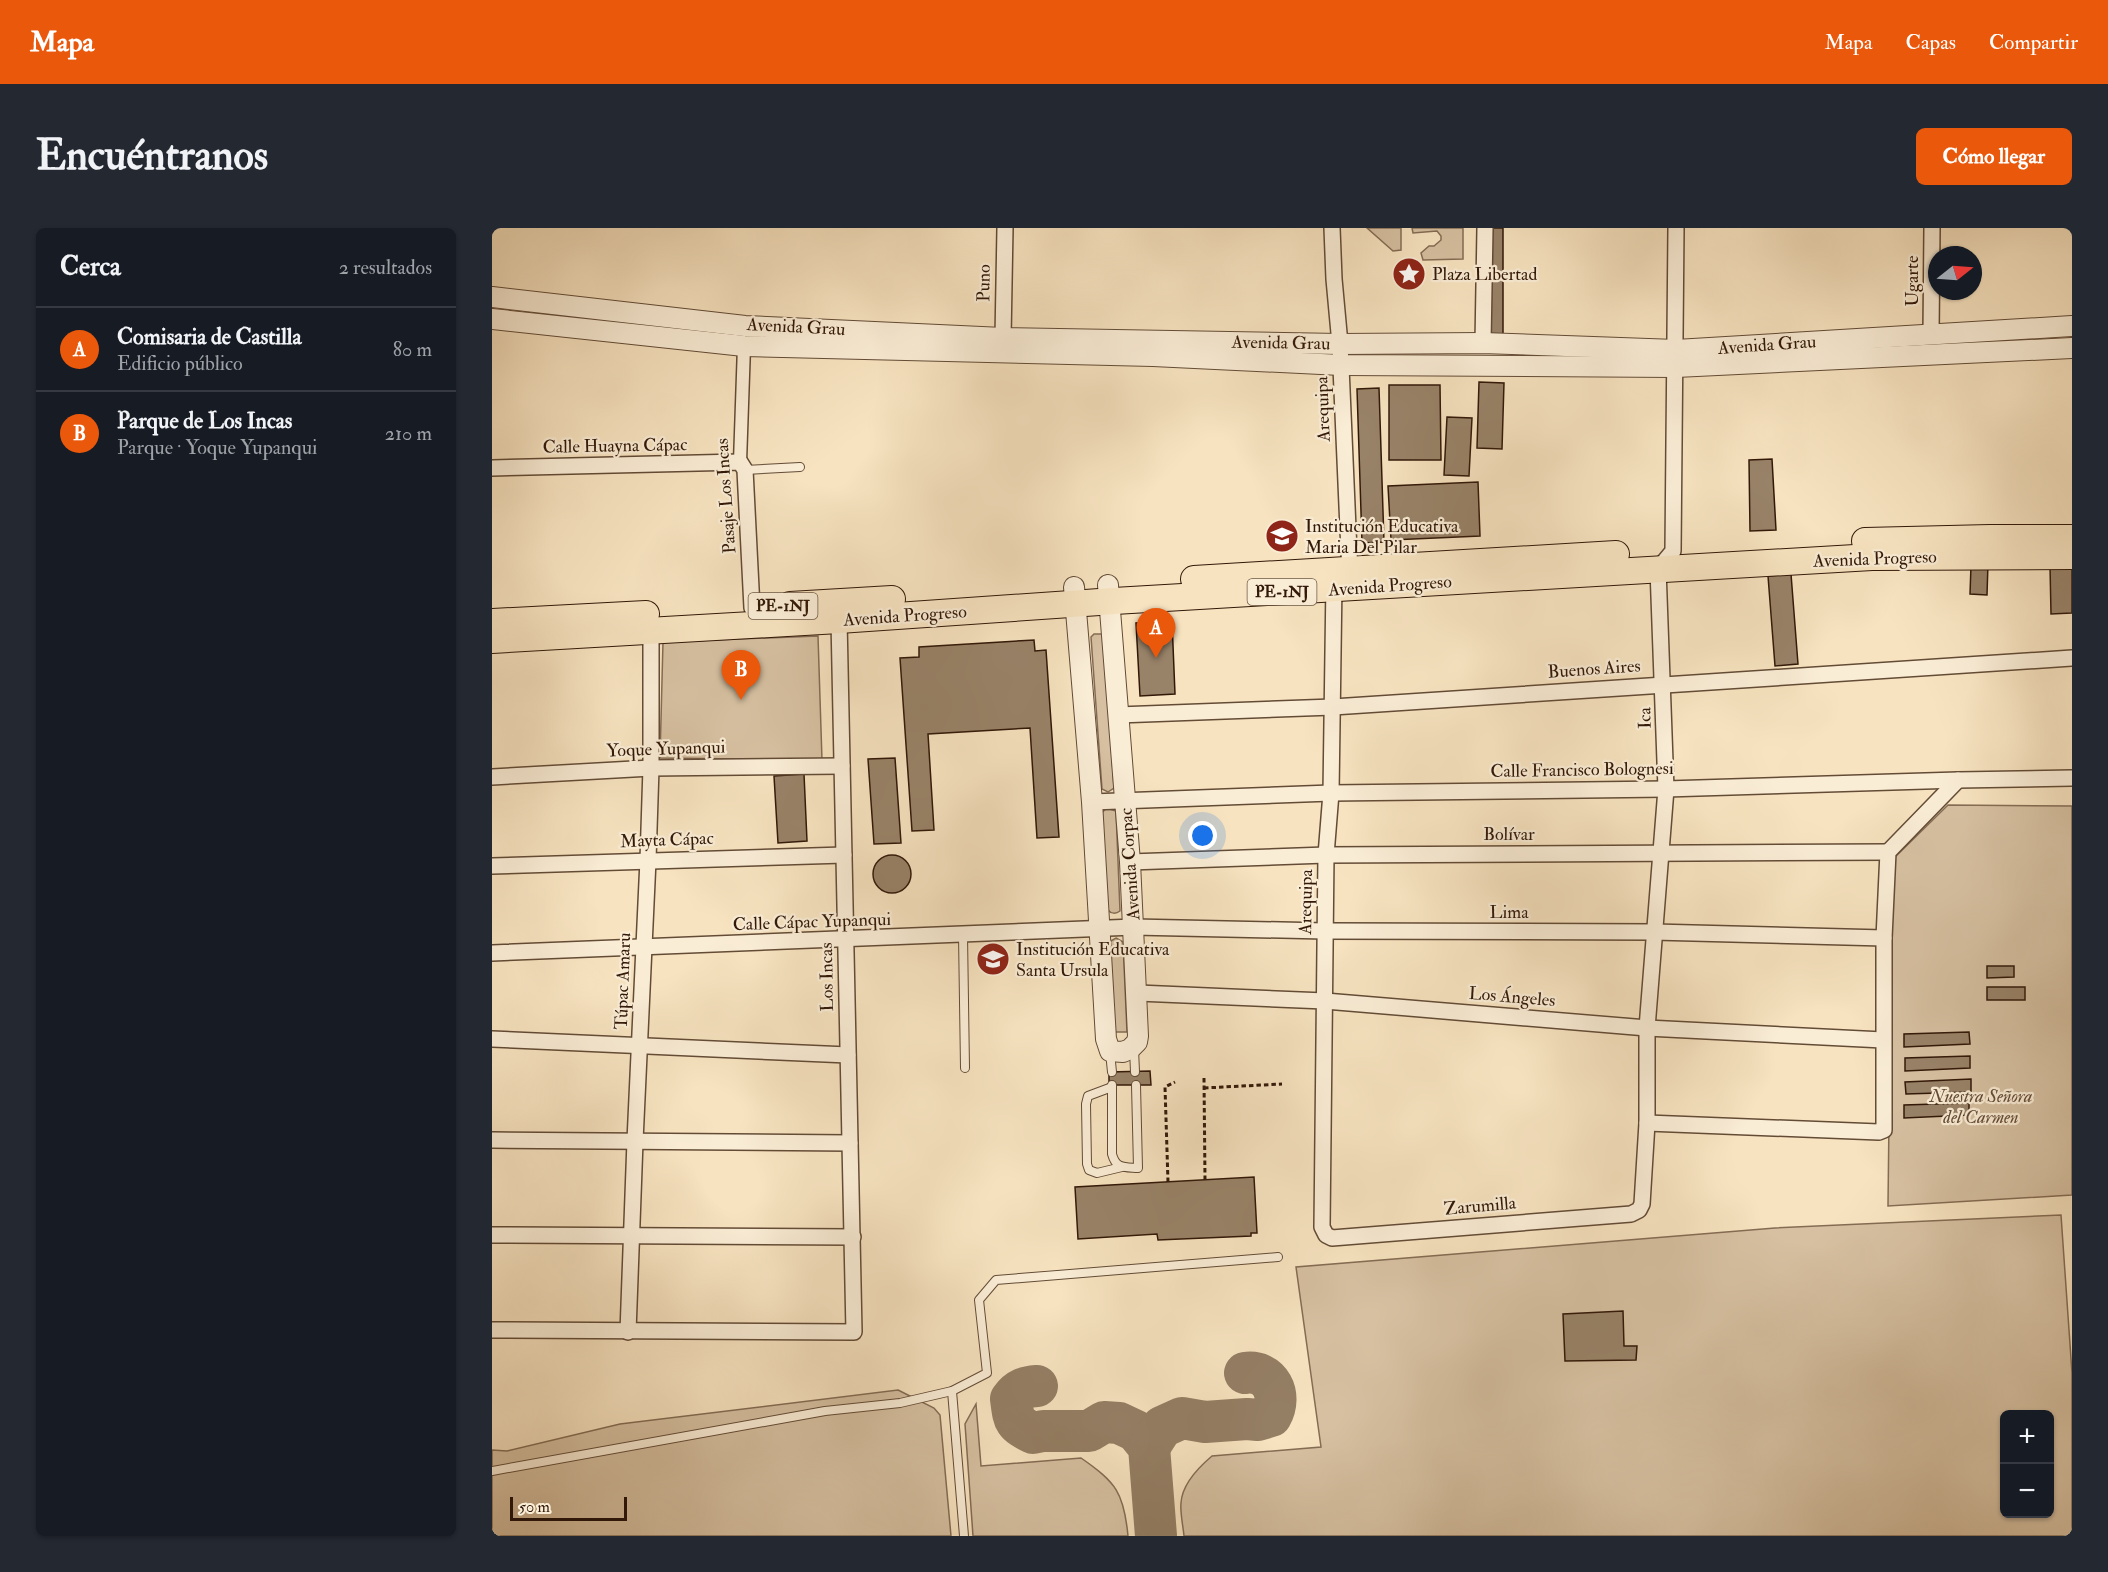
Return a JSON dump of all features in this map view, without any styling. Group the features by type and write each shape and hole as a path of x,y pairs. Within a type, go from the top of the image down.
{"main road":[{"name":"Avenida Progreso","path":"492,622 753,608 1074,595 1666,560 1884,539 2072,538"},
{"name":"Avenida Progreso","path":"1666,560 2072,556"},
{"name":"Avenida Progreso","path":"492,640 839,620 1074,595"}],"street":[{"name":"Puno","path":"1003,338 1005,228"},
{"name":"Arequipa","path":"1326,1234 1322,1227 1326,855 1342,579 1341,365 1332,228"},
{"path":"1483,343 1485,228"},
{"name":"Ica","path":"1639,1210 1642,1204 1647,1123 1647,1028 1666,789 1663,684 1666,560 1676,359 1676,228"},
{"name":"Ugarte","path":"1931,335 1932,228"},
{"name":"Avenida Grau","path":"492,297 745,326 1003,338 1340,344 1483,343 1676,359 1931,335 2072,326"},
{"name":"Avenida Grau","path":"492,319 744,346 1153,356 1341,365 2072,348"},
{"name":"Pasaje Los Incas","path":"744,346 742,466 753,608"},
{"name":"Calle Huayna Cápac","path":"492,468 742,466"},
{"name":"Avenida Corpac","path":"1109,593 1138,993 1138,1036 1134,1046"},
{"name":"Avenida Corpac","path":"1074,595 1092,802 1106,1039 1110,1051"},
{"name":"Los Incas","path":"628,1332 855,1332 839,620"},
{"name":"Túpac Amaru","path":"628,1332 634,1141 648,860 651,631"},
{"name":"Buenos Aires","path":"1119,715 1333,707 2072,658"},
{"name":"Yoque Yupanqui","path":"492,777 651,768 842,766"},
{"name":"Calle Francisco Bolognesi","path":"1092,802 1331,793 1666,789 2072,778"},
{"path":"1647,1123 1882,1132 1884,1130 1884,938 1888,852 1958,780"},
{"name":"Bolívar","path":"1130,862 1326,855 1888,852"},
{"name":"Mayta Cápac","path":"492,866 844,855"},
{"name":"Calle Cápac Yupanqui","path":"492,953 1134,927"},
{"name":"Lima","path":"1134,927 1325,931 1654,932 1884,938"},
{"name":"Los Ángeles","path":"1138,993 1325,1001 1647,1028 1883,1040"},
{"path":"492,1039 848,1055"},
{"path":"1110,1051 1123,1052 1134,1046"},
{"path":"492,1140 850,1143"},
{"name":"Zarumilla","path":"1326,1234 1332,1238 1631,1214 1639,1210"},
{"path":"492,1235 853,1237"},
{"path":"492,1330 628,1332"}],"lane":[{"path":"742,466 800,467"},
{"path":"963,935 965,1068"},
{"path":"1134,1046 1135,1072"},
{"path":"1110,1051 1112,1072"},
{"path":"1122,1167 1114,1162 1112,1154 1112,1086 1088,1096 1086,1104 1089,1170 1097,1173 1122,1167 1138,1168 1136,1085"},
{"path":"492,1471 825,1411 900,1403 952,1391 987,1373 979,1300 996,1280 1278,1257"},
{"path":"952,1391 964,1536"}],"path":[{"path":"1204,1078 1205,1179"},
{"path":"1168,1182 1165,1088 1175,1082"},
{"path":"1204,1088 1282,1083"}],"green space":[{"path":"1367,228 1401,228 1401,250 1393,251"},
{"path":"1412,228 1463,228 1463,259 1423,260 1421,253 1429,246 1434,246 1441,240 1441,236 1437,231 1413,233"},
{"path":"1094,634 1102,634 1104,637 1114,788 1108,792 1102,789 1091,637"},
{"path":"818,636 822,760 660,758 663,642"},
{"name":"Nuestra Señora del Carmen","path":"1948,805 2072,806 2072,1195 1888,1206 1892,860"},
{"path":"1106,808 1116,811 1120,911 1115,913 1108,910 1102,813"},
{"path":"1116,938 1123,942 1127,1032 1113,1032 1109,942"},
{"path":"2061,1215 2072,1373 2072,1536 1184,1536 1181,1507 1184,1489 1212,1456 1321,1447 1296,1267 1775,1228"},
{"path":"898,1390 934,1408 940,1415 951,1536 492,1536 492,1450 507,1451 620,1424"},
{"path":"976,1404 981,1466 1081,1458 1103,1474 1116,1490 1124,1509 1128,1536 973,1536 965,1424"}],"building":[{"path":"1489,228 1503,228 1503,339 1494,339 1488,330"},
{"path":"1479,382 1504,383 1502,449 1477,448"},
{"path":"1389,385 1440,385 1441,460 1389,460"},
{"path":"1379,388 1384,542 1362,543 1357,389"},
{"path":"1447,417 1472,418 1469,476 1444,475"},
{"path":"1772,459 1776,530 1750,531 1749,460"},
{"path":"1478,482 1480,536 1391,540 1388,486"},
{"path":"1988,563 1987,595 1970,594 1971,566"},
{"path":"2072,565 2072,613 2051,614 2050,566"},
{"path":"1791,574 1798,664 1775,666 1768,576"},
{"path":"1172,621 1175,694 1140,696 1136,623"},
{"path":"1034,640 1035,651 1046,650 1059,837 1037,838 1030,728 928,734 934,830 912,831 900,658 919,657 919,647"},
{"path":"895,758 901,843 874,844 868,759"},
{"path":"804,774 807,841 778,843 774,776"},
{"path":"892,855 906,860 911,874 906,888 892,893 878,888 873,874 878,860"},
{"path":"1987,966 2014,966 2014,977 1987,978"},
{"path":"1987,987 2025,987 2025,1000 1987,1000"},
{"path":"1969,1032 1970,1044 1904,1047 1904,1034"},
{"path":"1970,1056 1970,1068 1905,1071 1905,1058"},
{"path":"1150,1071 1151,1085 1109,1085 1109,1072"},
{"path":"1971,1079 1971,1092 1906,1094 1905,1082"},
{"path":"1969,1103 1969,1115 1904,1118 1904,1105"},
{"path":"1254,1177 1257,1233 1251,1233 1251,1236 1158,1240 1157,1234 1078,1239 1075,1187"},
{"path":"1623,1311 1624,1346 1637,1346 1636,1360 1565,1361 1563,1314"}],"taxiway":[{"path":"1149,1447 1162,1427 1182,1418 1205,1422 1258,1420 1271,1416 1276,1400 1272,1385 1261,1375 1245,1373"},
{"path":"1037,1386 1022,1389 1011,1399 1016,1420 1026,1430 1033,1433 1089,1431 1104,1422 1119,1423 1136,1431 1149,1447 1156,1536"}],"place":[{"name":"Plaza Libertad","path":"1409,274"},
{"name":"Institución Educativa Maria Del Pilar","path":"1282,536"},
{"name":"Comisaria de Castilla","path":"1156,658"},
{"name":"Parque de Los Incas","path":"741,700"},
{"name":"Institución Educativa Santa Ursula","path":"993,959"}]}
